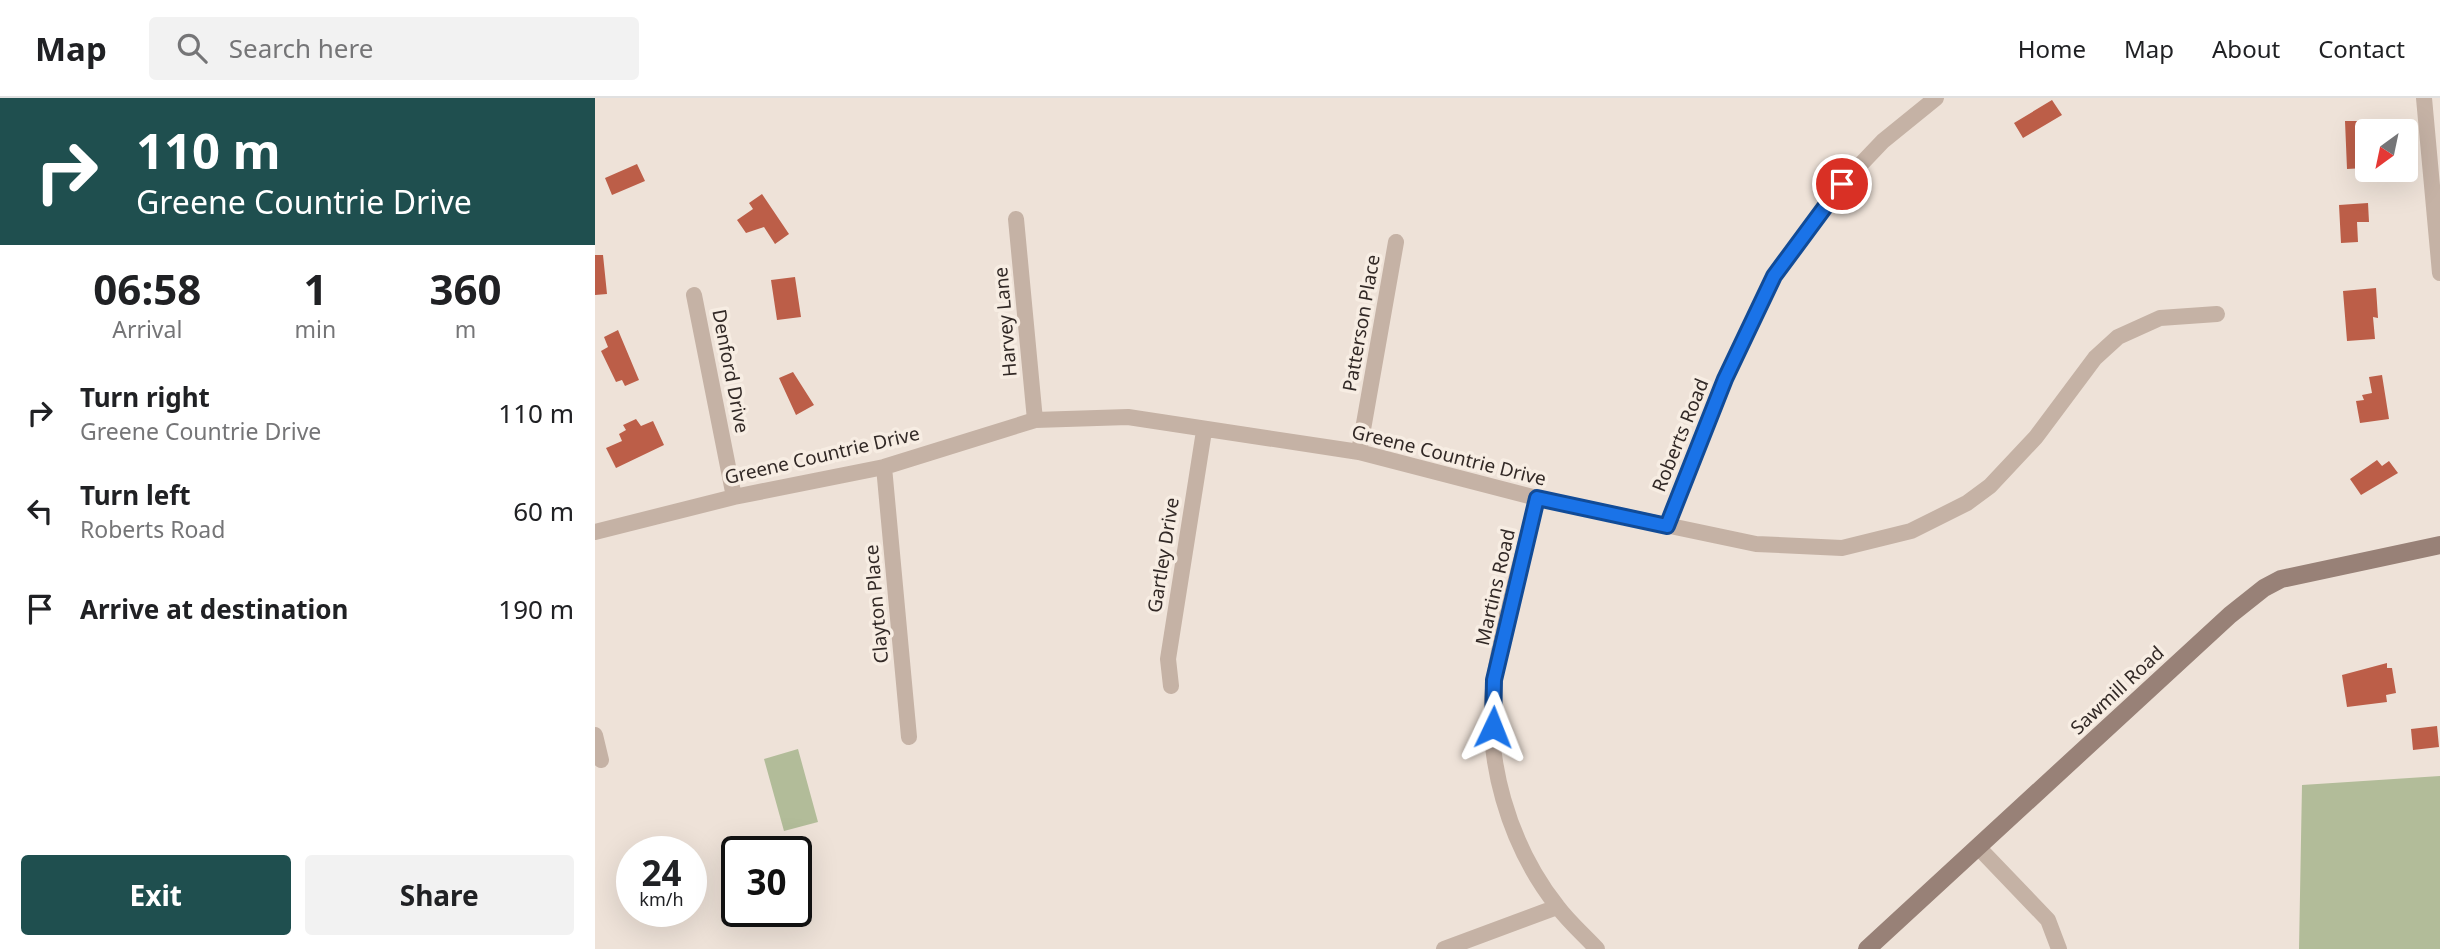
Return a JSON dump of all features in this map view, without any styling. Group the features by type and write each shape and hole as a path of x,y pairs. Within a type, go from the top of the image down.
{"street":[{"name":"Roberts Road","path":"1667,526 1725,379 1774,276 1842,184 1883,141 1935,98"},
{"path":"2424,98 2435,182 2440,273"},
{"name":"Harvey Lane","path":"1016,219 1035,421"},
{"name":"Patterson Place","path":"1359,452 1397,242"},
{"name":"Denford Drive","path":"694,295 734,497"},
{"name":"Greene Countrie Drive","path":"595,532 734,497 884,467 1035,421 1128,417 1204,431 1359,452 1537,498 1756,544 1815,548 1871,543 1911,531 1968,503 1990,486 2036,437 2095,358 2118,337 2160,318 2217,314"},
{"name":"Gartley Drive","path":"1171,686 1168,659 1204,431"},
{"name":"Clayton Place","path":"884,467 909,737"},
{"name":"Martins Road","path":"1537,498 1494,680 1493,741 1511,820 1523,851 1557,907 1597,949"},
{"name":"Sawmill Road","path":"1867,949 2230,615 2264,588 2298,575 2440,545"},
{"path":"595,735 601,760"},
{"path":"1978,847 2048,920 2059,949"},
{"path":"1444,949 1557,907"}],"green space":[{"path":"798,749 818,822 784,831 764,759"},
{"path":"2440,776 2440,949 2299,949 2302,785"}],"building":[{"path":"2052,100 2062,115 2023,138 2014,123"},
{"path":"2345,121 2355,121 2355,169 2347,169"},
{"path":"637,164 645,181 612,195 605,178"},
{"path":"762,194 789,234 775,244 764,227 746,233 737,220 753,209 749,203"},
{"path":"2368,203 2369,222 2357,222 2358,242 2341,243 2339,205"},
{"path":"595,255 603,255 607,294 595,295"},
{"path":"795,277 801,317 777,320 771,280"},
{"path":"2376,288 2378,318 2373,317 2375,339 2347,341 2343,291"},
{"path":"618,330 639,380 625,386 622,380 616,382 601,351 608,347 604,337"},
{"path":"793,372 814,405 796,415 779,378"},
{"path":"2382,375 2389,419 2360,423 2356,401 2364,400 2362,395 2372,393 2369,377"},
{"path":"636,419 641,426 653,421 664,445 616,468 606,448 622,441 619,434 626,430 623,425"},
{"path":"2377,460 2382,466 2389,461 2398,473 2361,495 2350,479"},
{"path":"2387,663 2387,668 2392,668 2396,693 2386,695 2387,702 2347,707 2342,675"},
{"path":"2437,726 2439,747 2413,750 2411,729"}],"route":[{"path":"1493,727 1494,680 1537,498 1667,526 1725,379 1774,276 1842,184"}]}
